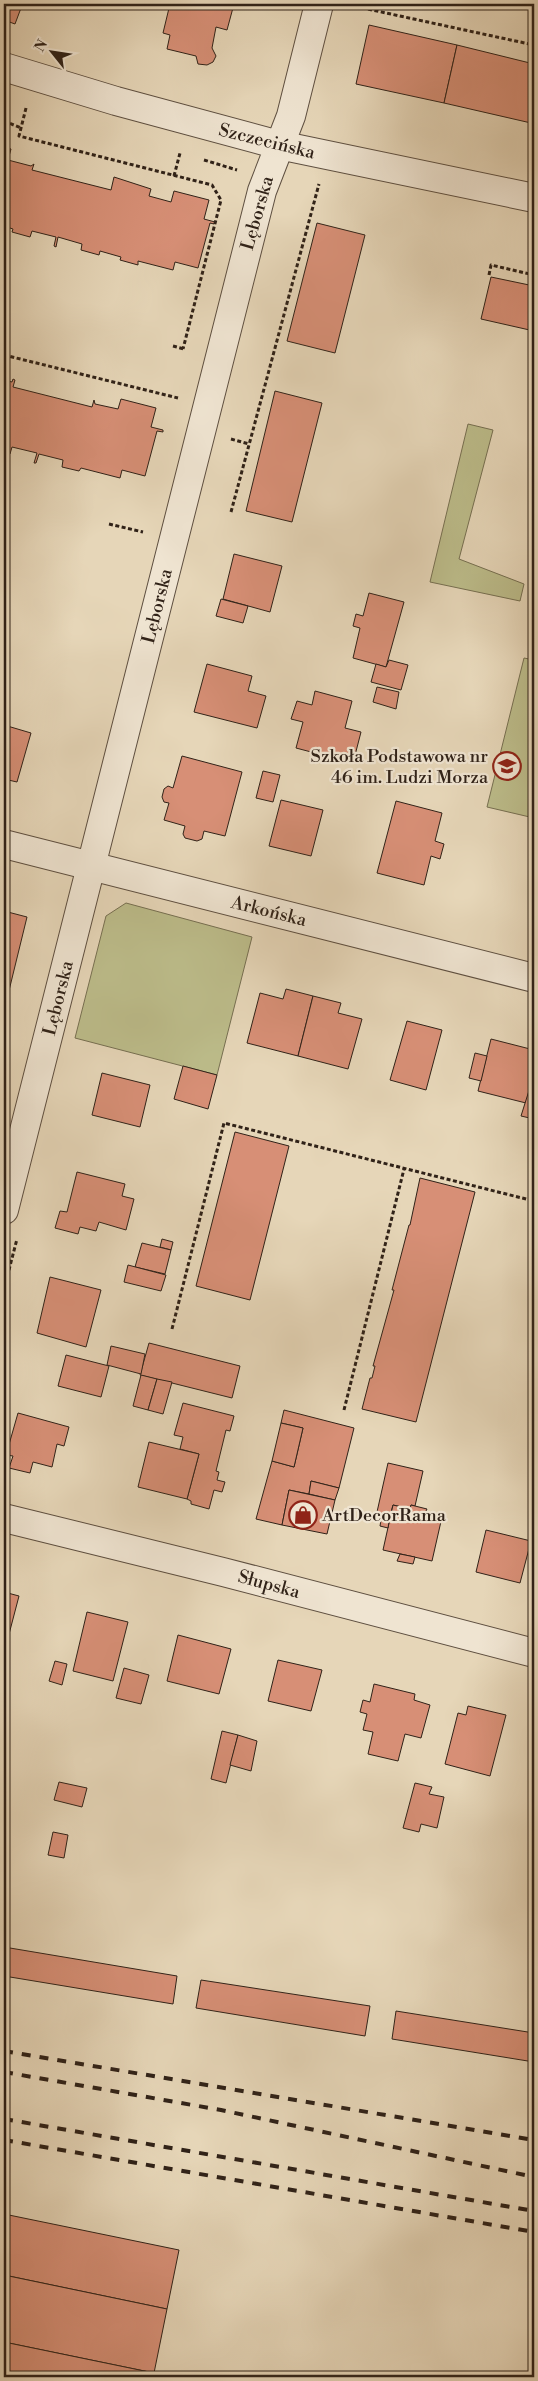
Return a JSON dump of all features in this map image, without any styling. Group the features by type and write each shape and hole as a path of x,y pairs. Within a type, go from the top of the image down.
{"street":[{"name":"Lęborska","path":"4,1210 262,191 291,116 320,4"},
{"name":"Szczecińska","path":"4,67 116,101 279,145 534,198"},
{"name":"Arkońska","path":"4,844 534,978"},
{"name":"Słupska","path":"4,1518 223,1572 534,1654"}],"path":[{"path":"346,4 534,45"},
{"path":"26,107 19,136 212,185 222,200 184,349"},
{"path":"4,121 21,128"},
{"path":"174,176 180,153"},
{"path":"231,512 319,184 312,182"},
{"path":"489,275 491,265 534,275"},
{"path":"4,321 7,322 4,333"},
{"path":"4,355 159,393"},
{"path":"109,524 149,534"},
{"path":"172,1329 224,1123 534,1201"},
{"path":"344,1410 404,1168"}],"green space":[{"path":"468,424 493,430 459,559 524,584 520,601 430,582"},
{"path":"524,658 534,660 534,818 487,807"},
{"path":"126,903 252,937 217,1075 75,1038 106,916"}],"building":[{"path":"4,4 21,8 15,24 4,20"},
{"path":"170,4 234,4 227,30 216,27 212,48 216,56 213,62 207,65 198,64 196,56 167,49 170,35 163,33"},
{"path":"369,25 457,45 444,103 356,84"},
{"path":"457,45 534,64 534,106 531,123 444,103"},
{"path":"4,147 11,149 8,160 31,166 34,164 32,170 111,190 114,177 151,189 149,196 171,202 174,191 209,200 204,219 215,222 214,224 210,223 198,268 175,262 173,270 138,261 138,265 120,260 121,257 100,251 99,255 81,250 82,244 58,237 56,247 54,246 56,237 32,231 30,237 12,232 13,229 4,226"},
{"path":"317,223 365,235 335,353 287,341"},
{"path":"491,277 534,286 534,331 481,319"},
{"path":"13,379 15,380 13,387 92,407 94,400 95,404 118,409 121,399 156,408 151,427 163,430 163,432 157,431 145,476 122,470 120,478 81,468 79,471 62,467 63,460 39,454 36,463 34,463 37,453 12,447 10,454 4,452 4,380 12,382"},
{"path":"275,391 322,403 292,522 246,511"},
{"path":"234,554 282,566 270,612 223,599"},
{"path":"369,593 404,602 386,667 353,658 360,628 353,626 356,614 363,616"},
{"path":"221,599 248,606 243,623 216,616"},
{"path":"389,660 408,665 401,690 371,682 376,664 386,667"},
{"path":"207,664 252,676 248,691 266,696 257,728 194,712"},
{"path":"377,687 399,692 396,709 373,702"},
{"path":"315,691 352,701 345,728 361,732 353,763 296,748 303,722 291,719 297,701 312,705"},
{"path":"4,725 31,733 17,782 4,779"},
{"path":"182,756 242,772 225,836 204,831 202,839 197,841 185,838 183,834 185,826 164,820 169,803 164,802 162,797 164,789 168,786 173,788"},
{"path":"263,771 280,775 273,802 256,798"},
{"path":"281,800 323,810 311,856 269,846"},
{"path":"396,801 442,813 435,841 444,844 440,859 431,856 424,885 377,873"},
{"path":"4,911 27,917 4,1011"},
{"path":"286,989 313,996 298,1056 247,1043 260,993 283,999"},
{"path":"313,996 341,1003 338,1013 362,1019 348,1069 298,1056"},
{"path":"407,1021 442,1030 426,1090 390,1080"},
{"path":"491,1039 534,1050 534,1072 526,1103 478,1091"},
{"path":"475,1053 487,1056 481,1081 469,1078"},
{"path":"183,1066 217,1075 208,1109 174,1099"},
{"path":"102,1073 150,1085 140,1127 92,1115"},
{"path":"532,1081 534,1082 534,1119 521,1116"},
{"path":"235,1132 289,1146 250,1300 196,1286"},
{"path":"77,1172 125,1184 122,1196 134,1199 126,1230 99,1222 96,1231 80,1227 78,1234 55,1228 60,1211 67,1212"},
{"path":"420,1178 475,1192 416,1422 362,1409 370,1378 372,1378 375,1366 373,1366 394,1290 392,1290 410,1225"},
{"path":"162,1239 173,1242 171,1250 160,1247"},
{"path":"142,1243 171,1250 165,1274 135,1267"},
{"path":"128,1265 166,1275 161,1291 124,1282"},
{"path":"50,1277 101,1290 86,1347 37,1333"},
{"path":"149,1343 240,1366 232,1398 140,1375"},
{"path":"111,1346 145,1354 141,1374 107,1365"},
{"path":"66,1355 109,1366 101,1397 58,1386"},
{"path":"141,1375 157,1379 148,1410 133,1406"},
{"path":"157,1379 172,1382 163,1414 148,1410"},
{"path":"183,1403 234,1416 230,1431 226,1430 216,1471 219,1472 217,1480 225,1482 222,1492 214,1490 209,1509 191,1504 191,1501 187,1499 199,1454 180,1449 183,1437 174,1435"},
{"path":"284,1410 354,1428 339,1488 311,1481 309,1494 289,1490 282,1525 256,1519 272,1461 294,1467 303,1428 281,1423"},
{"path":"18,1413 69,1427 64,1446 57,1444 52,1467 33,1462 30,1473 9,1468 13,1456 6,1455"},
{"path":"281,1423 303,1428 294,1467 272,1461"},
{"path":"149,1442 199,1454 187,1499 138,1487"},
{"path":"388,1463 423,1471 415,1506 411,1505 410,1509 393,1505 390,1516 377,1512"},
{"path":"311,1481 339,1488 335,1500 309,1494"},
{"path":"289,1490 335,1500 327,1534 282,1525"},
{"path":"393,1505 410,1509 411,1505 427,1509 425,1513 442,1517 432,1561 383,1550"},
{"path":"382,1514 390,1516 388,1528 380,1526"},
{"path":"486,1530 531,1541 520,1583 476,1572"},
{"path":"400,1554 415,1557 413,1564 397,1561"},
{"path":"4,1592 19,1596 8,1638 4,1637"},
{"path":"87,1612 128,1622 113,1681 73,1671"},
{"path":"178,1635 231,1649 219,1694 167,1681"},
{"path":"278,1660 322,1670 311,1711 268,1701"},
{"path":"55,1661 67,1664 62,1685 49,1681"},
{"path":"124,1668 149,1675 141,1704 116,1698"},
{"path":"374,1684 415,1694 414,1700 430,1705 421,1738 405,1734 398,1761 368,1754 373,1732 363,1730 367,1714 360,1712 363,1700 370,1702"},
{"path":"468,1706 506,1715 490,1776 445,1764 458,1713 466,1715"},
{"path":"222,1731 238,1735 226,1783 211,1779"},
{"path":"238,1735 257,1741 251,1771 230,1765"},
{"path":"59,1782 87,1788 82,1807 54,1800"},
{"path":"415,1783 432,1787 429,1794 444,1797 437,1828 421,1824 419,1832 403,1828"},
{"path":"53,1832 68,1835 64,1858 48,1855"},
{"path":"4,1947 177,1976 173,2004 4,1976"},
{"path":"201,1980 370,2006 365,2036 196,2008"},
{"path":"396,2011 534,2033 534,2062 392,2039"},
{"path":"4,2214 179,2250 167,2309 4,2275"},
{"path":"4,2275 167,2309 154,2373 4,2342"},
{"path":"4,2342 154,2373 177,2377 4,2377"}],"railway":[{"path":"4,2051 534,2140"},
{"path":"4,2072 221,2110 534,2177"},
{"path":"4,2119 534,2211"},
{"path":"4,2140 534,2232"}],"place":[{"name":"Szkoła Podstawowa nr 46 im. Ludzi Morza","path":"507,766"},
{"name":"ArtDecorRama","path":"303,1515"}]}
